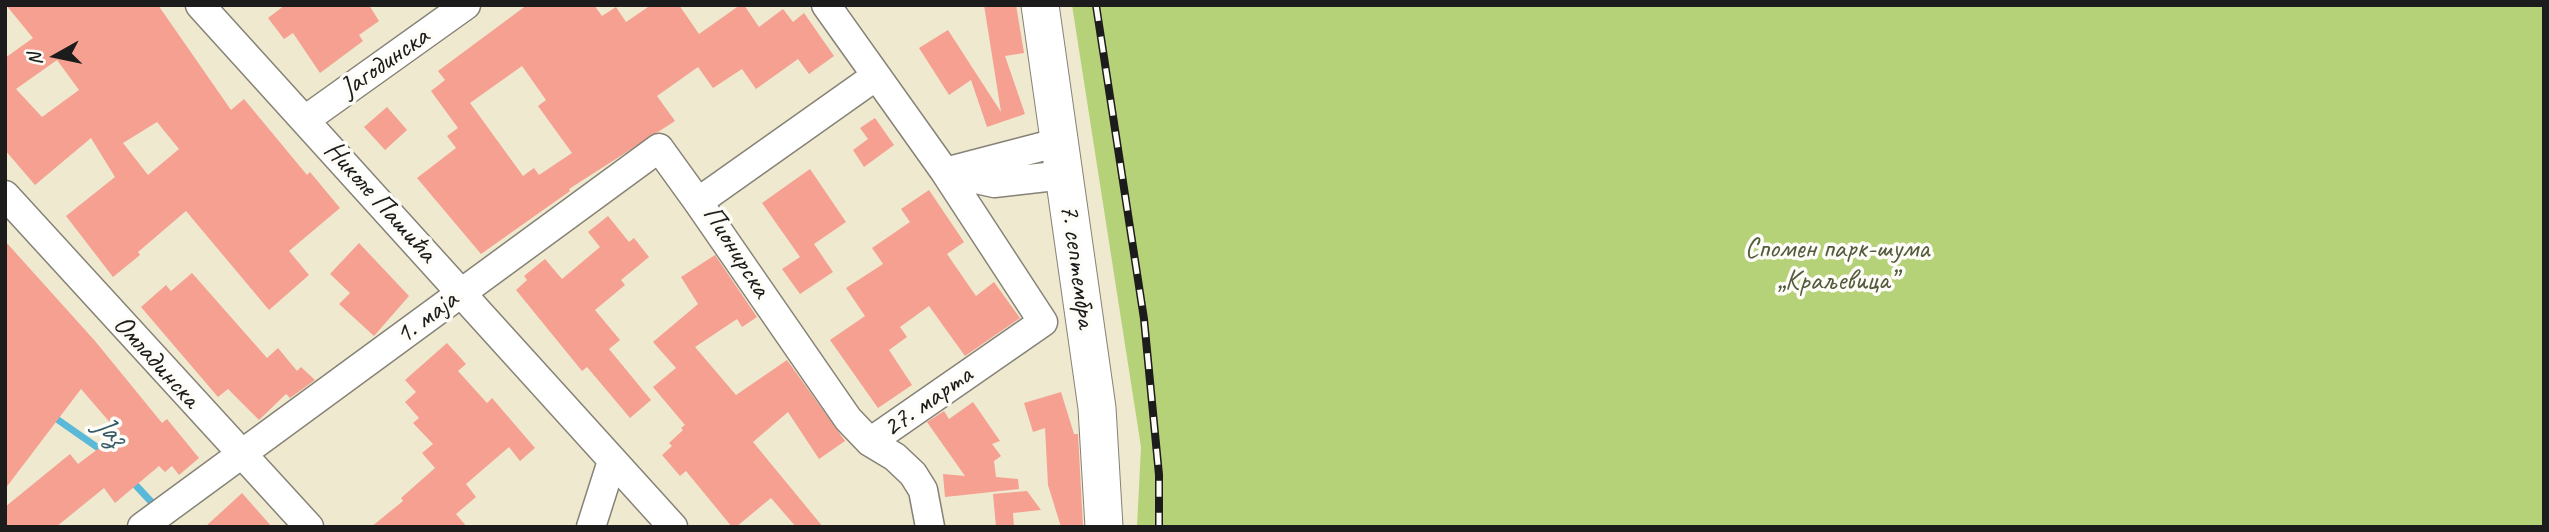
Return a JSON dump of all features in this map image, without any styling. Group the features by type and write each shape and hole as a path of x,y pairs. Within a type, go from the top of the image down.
{"main road":[{"name":"7. септембра","path":"1040,5 1097,408 1104,527"}],"street":[{"name":"Николе Пашића","path":"200,5 673,527"},
{"name":"Јагодинска","path":"304,120 466,5"},
{"path":"826,5 945,172 1062,159"},
{"name":"Пионирска","path":"870,442 848,419 698,202 876,76"},
{"name":"1. маја","path":"142,527 659,148 698,202"},
{"name":"27. марта","path":"930,527 923,490 914,474 895,457 870,442 1043,322 945,172"},
{"name":"Омладинска","path":"5,195 241,456 309,527"},
{"path":"591,527 612,461"},
{"name":"Николе Пашића","path":"643,494 655,527"}],"green space":[{"name":"Спомен парк-шума „Краљевица”","path":"1072,5 2544,5 2544,527 1137,527 1141,447"}],"building":[{"path":"6,5 158,5 231,110 244,99 307,175 310,172 340,208 289,251 309,275 269,310 186,211 113,277 66,216 115,177 91,138 35,185 5,150 5,58 33,38","holes":["57,60 79,90 42,117 16,89","157,122 179,149 148,175 123,143"]},
{"path":"285,5 369,5 379,21 359,35 363,41 320,73 293,33 284,39 268,18"},
{"path":"527,5 594,5 602,16 616,7 626,22 651,5 679,5 699,34 740,5 744,5 759,27 783,9 793,22 804,13 834,56 809,74 798,59 756,89 742,69 713,88 698,67 657,96 675,121 569,189 570,191 481,254 417,178 456,148 447,136 458,128 431,91 445,80 438,71","holes":["522,66 546,100 538,106 572,153 539,175 534,168 523,176 470,103"]},
{"path":"984,5 1016,5 1024,53 1005,56 1025,114 987,127 971,80 949,95 919,48 948,30 1001,112"},
{"path":"387,107 407,130 385,150 364,127"},
{"path":"875,118 894,145 864,167 853,150 868,139 860,128"},
{"path":"810,169 846,222 814,244 833,272 800,294 782,269 800,257 762,203"},
{"path":"929,190 964,242 947,254 976,296 994,282 1020,318 965,356 929,306 900,327 907,337 889,350 912,385 878,408 830,340 865,316 846,288 883,264 872,248 910,222 901,209"},
{"path":"608,216 629,242 634,238 649,257 621,280 625,285 595,310 620,340 609,349 651,400 630,418 587,367 582,371 516,290 527,280 524,276 545,259 562,279 600,247 588,232"},
{"path":"5,241 95,341 162,423 167,419 199,458 179,475 172,466 165,472 159,466 115,503 104,488 56,527 5,527 5,507 70,454 78,464 119,433 81,389 5,489"},
{"path":"359,243 409,296 374,336 339,304 350,293 330,274"},
{"path":"715,255 757,317 742,327 737,319 695,347 736,395 787,360 845,441 819,459 788,412 753,442 823,527 796,527 771,498 736,527 732,527 686,471 680,476 662,455 672,446 669,443 685,425 653,387 676,368 653,342 698,304 681,277"},
{"path":"192,273 267,358 278,348 297,371 301,367 315,380 290,398 286,394 259,420 228,389 218,397 141,307 166,285 171,291"},
{"path":"447,343 466,364 458,371 487,403 492,398 535,448 520,461 509,447 466,484 476,497 456,514 467,527 371,527 403,501 401,498 435,468 422,453 433,444 413,423 419,418 405,402 416,392 405,380"},
{"path":"1061,392 1074,434 1078,434 1083,527 1061,527 1048,485 1045,428 1033,432 1024,403"},
{"path":"973,402 1000,441 992,444 1001,456 994,461 996,477 1018,479 1019,489 945,497 943,474 965,476 927,422 944,411 949,419"},
{"path":"1027,491 1041,510 1013,513 1014,527 996,527 993,494"},
{"path":"242,493 272,527 205,527"}],"waterway":[{"name":"Јаз","path":"51,415 104,452"},
{"name":"Јаз","path":"129,478 157,508"}],"railway":[{"path":"1096,5 1144,319 1159,475 1159,527"}]}
